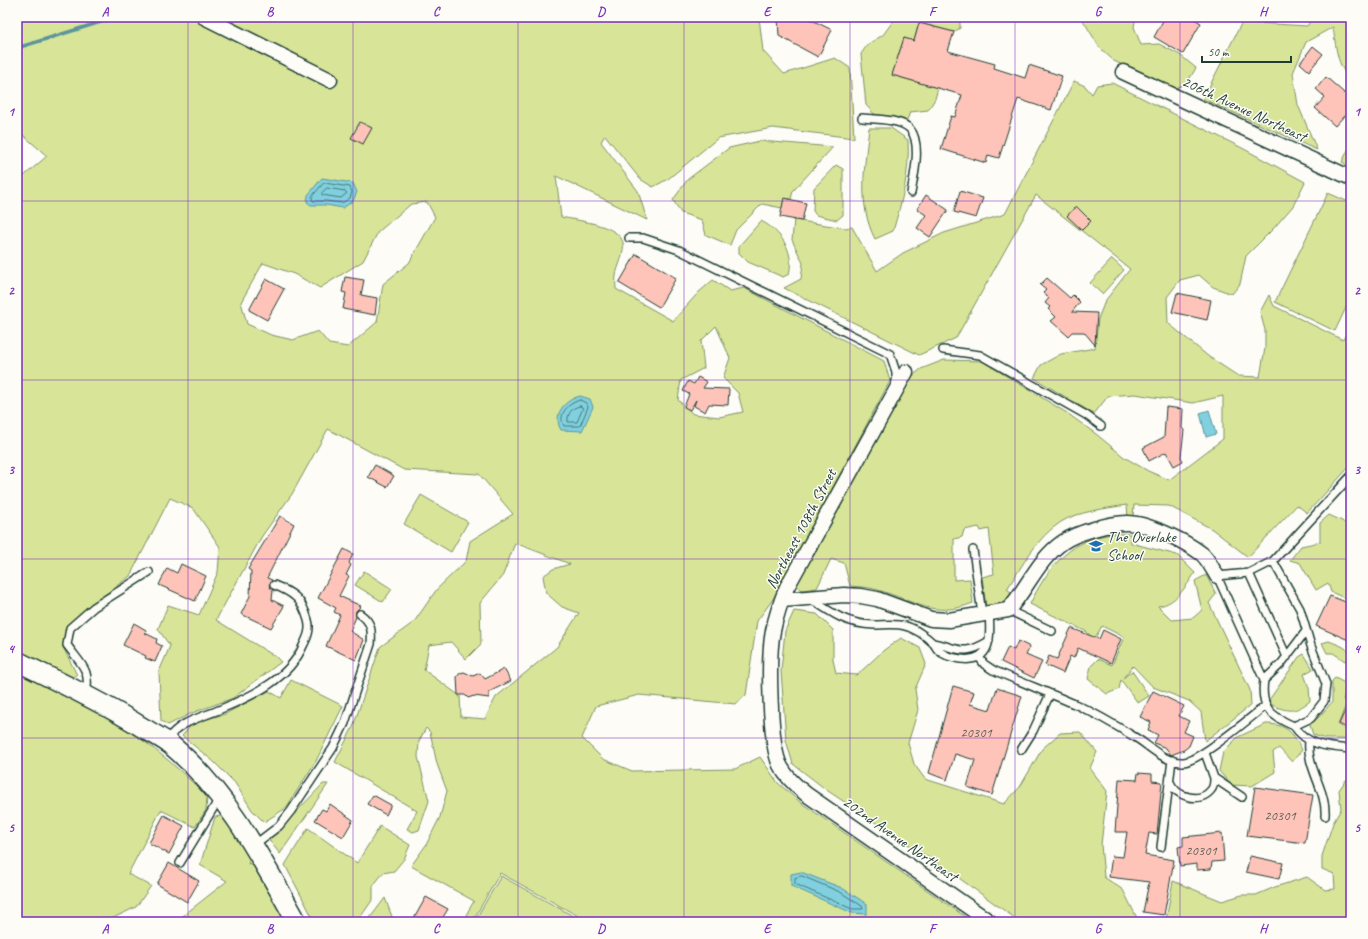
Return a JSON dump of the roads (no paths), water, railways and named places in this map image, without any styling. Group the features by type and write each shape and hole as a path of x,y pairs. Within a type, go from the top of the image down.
{"street":[{"path":"204,17 330,80"},
{"name":"206th Avenue Northeast","path":"1123,72 1351,178"},
{"name":"Northeast 108th Street","path":"792,782 780,766 771,705 771,645 773,629 787,587 906,372"},
{"path":"782,600 844,595 877,599 931,619 949,620 1008,610 1019,599 1044,560 1063,542 1085,531 1127,523 1166,532 1203,555 1217,576"},
{"path":"17,661 118,712 168,743 199,770 221,796 254,845 297,922"},
{"name":"202nd Avenue Northeast","path":"792,782 806,794 990,922"}],"lane":[{"path":"862,118 894,122 909,128 915,139 916,164 911,192"},
{"path":"629,238 643,238 679,250 890,354 896,372 896,389"},
{"path":"943,350 980,355 1086,415 1101,426"},
{"path":"1351,476 1273,561 1249,574 1217,576 1264,680 1262,692 1265,706 1278,719 1294,726 1299,734 1309,741 1351,749"},
{"path":"809,598 844,621 857,624 904,626 916,630 933,643 939,651 952,658 967,660 979,657 984,653 990,641 980,614 973,550"},
{"path":"1273,561 1300,609 1306,631 1326,684 1324,701 1311,718 1294,726"},
{"path":"86,696 89,680 87,673 67,645 70,628 94,607 149,572"},
{"path":"1249,574 1287,658"},
{"path":"168,743 172,732 182,723 222,709 262,689 284,674 297,660 309,633 310,625 298,599 291,592 274,586"},
{"path":"1008,610 1052,631"},
{"path":"254,845 278,826 300,800 333,748 345,723 371,644 372,630 369,623 360,614"},
{"path":"1264,680 1287,658 1306,631"},
{"path":"933,643 962,651 972,650 990,641"},
{"path":"979,657 984,664 993,670 1078,706 1109,722 1153,750 1172,760 1183,762 1195,759 1205,753 1265,706"},
{"path":"1020,750 1040,718 1050,694"},
{"path":"1309,741 1308,752 1313,773 1326,806 1325,816"},
{"path":"1170,782 1173,789 1182,795 1194,797 1204,796 1212,789 1214,778 1205,753"},
{"path":"1162,847 1172,760"},
{"path":"1214,778 1242,797"},
{"path":"180,863 208,814 221,796"}],"water":[{"path":"322,178 353,183 357,192 353,201 343,208 326,205 311,205 307,202 308,195"},
{"path":"580,396 590,399 593,407 582,431 561,430 558,418 559,413 565,404"},
{"path":"1209,410 1216,434 1206,437 1200,413"},
{"path":"801,872 842,888 867,904 867,914 852,913 791,886 791,874"}],"waterway":[{"path":"17,48 117,17"}],"place":[{"name":"The Overlake School","path":"1096,546"}]}
